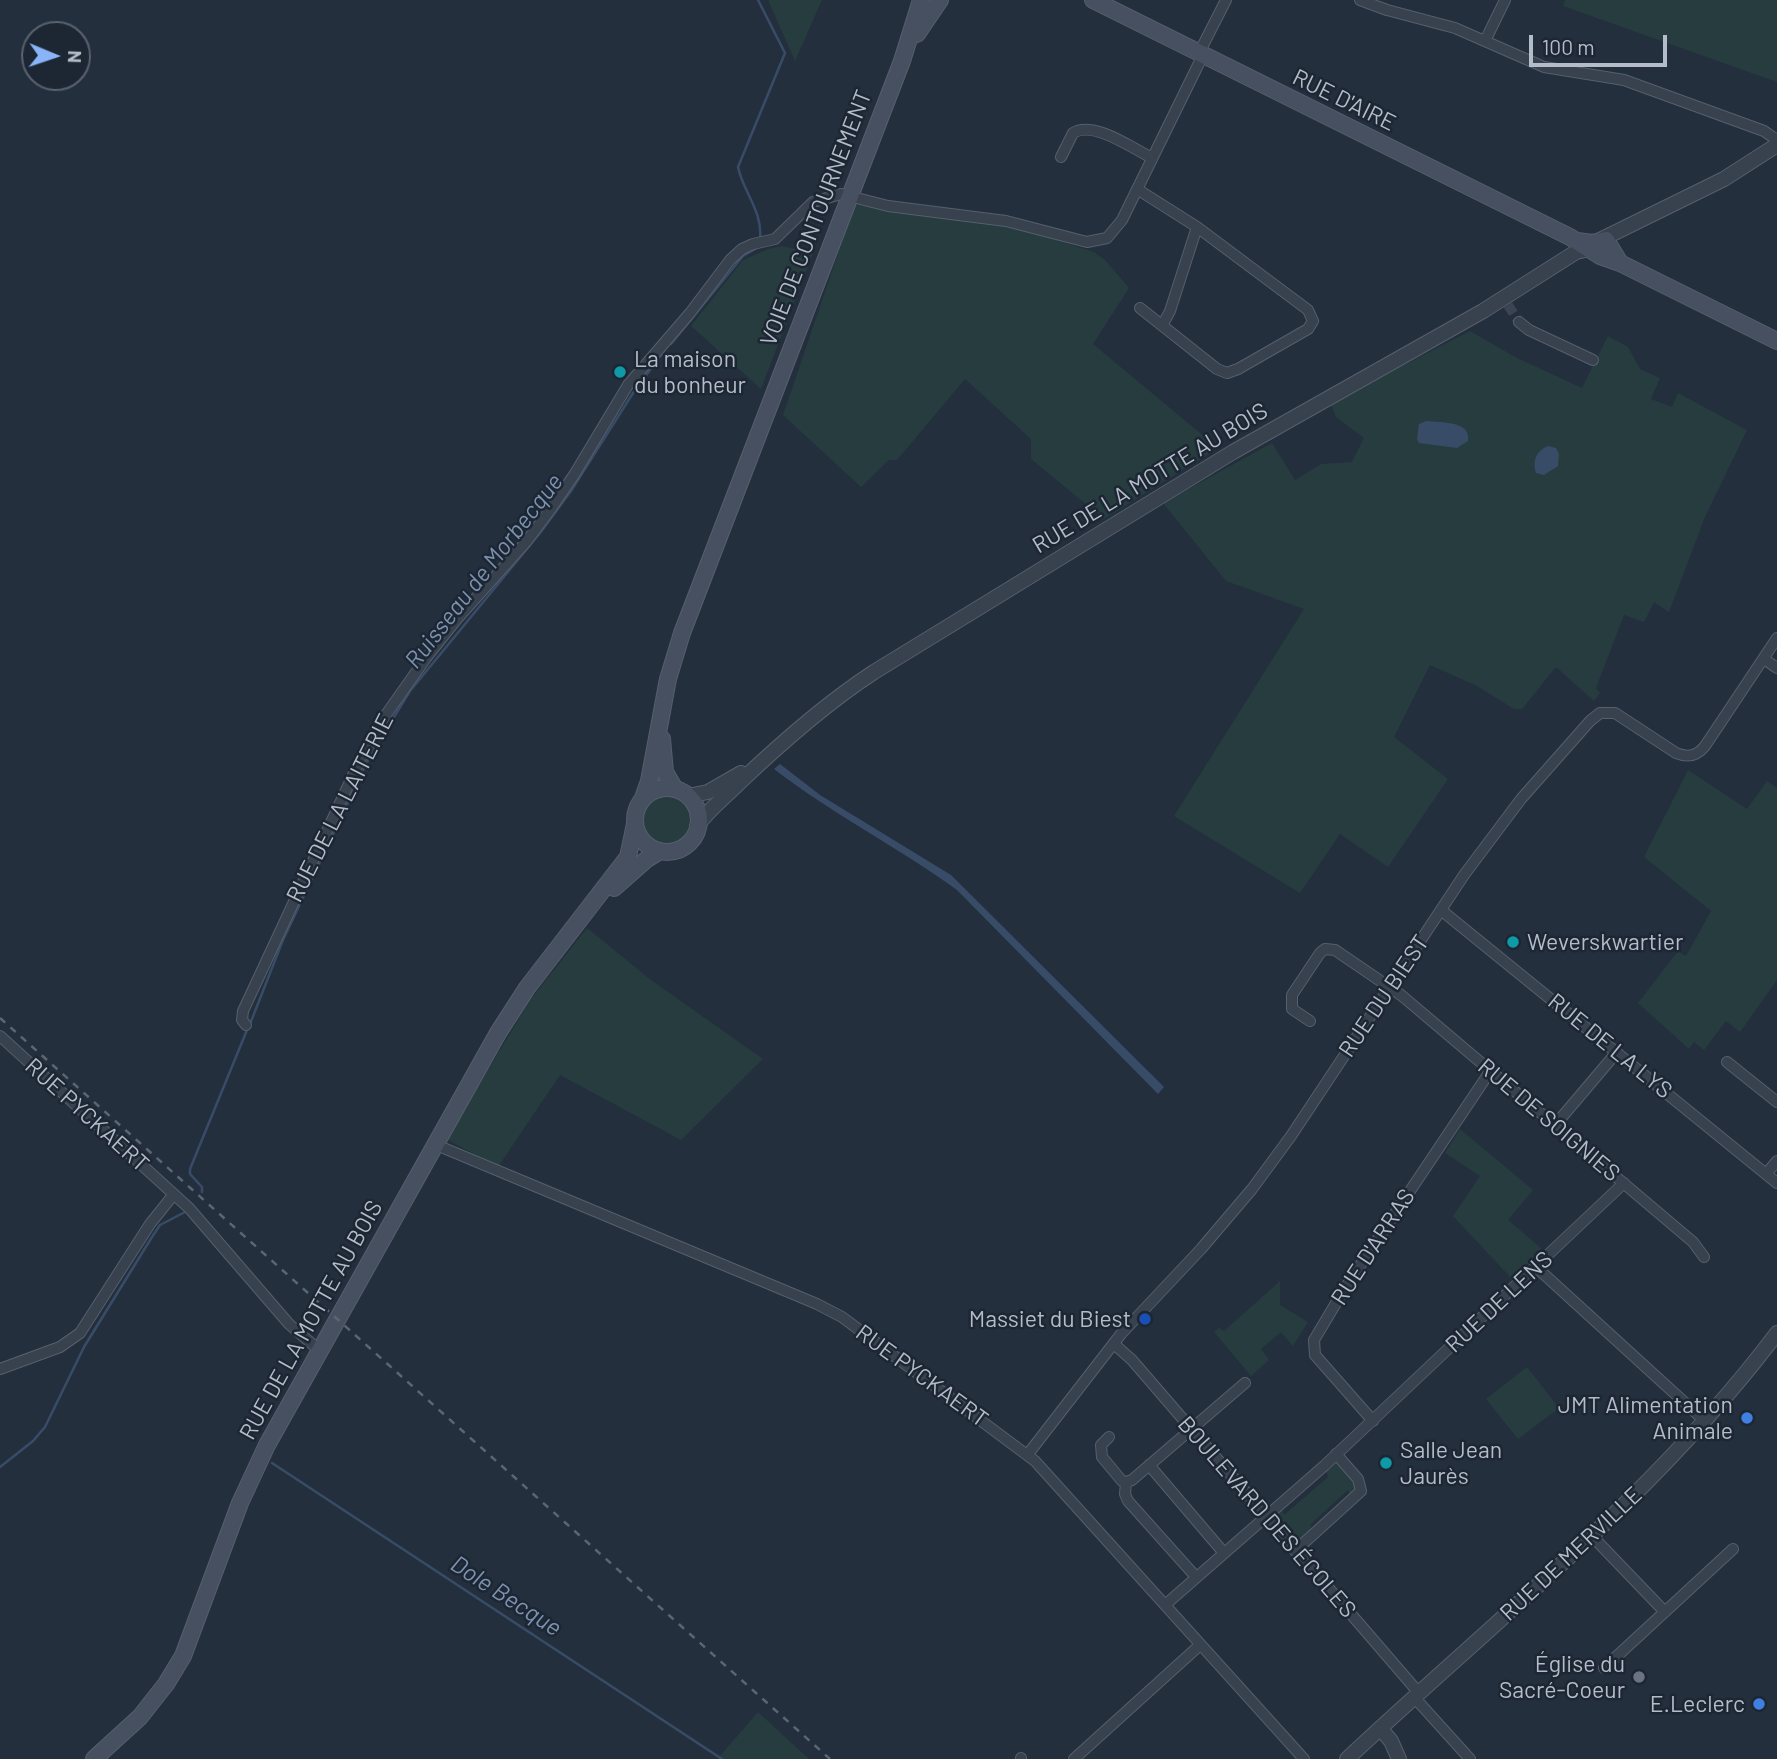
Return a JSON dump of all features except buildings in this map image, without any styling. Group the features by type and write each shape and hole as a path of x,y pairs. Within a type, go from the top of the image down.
{"main road":[{"name":"VOIE DE CONTOURNEMENT","path":"662,709 670,668 687,620 902,61 921,0"},
{"name":"VOIE DE CONTOURNEMENT","path":"902,61 940,0"},
{"name":"RUE D'AIRE","path":"1093,0 1777,341"},
{"path":"662,709 665,772 696,808 698,826 685,845 671,851 660,851 643,841 635,824 637,808 649,781 662,709"},
{"path":"643,798 660,789 682,793"},
{"name":"RUE DE LA MOTTE AU BOIS","path":"94,1759 141,1717 177,1665 192,1636 247,1487 267,1445 509,1015 628,857 635,824"},
{"name":"RUE DE LA MOTTE AU BOIS","path":"589,910 647,859 660,851"}],"street":[{"name":"RUE DE LA LAITERIE","path":"246,1025 242,1017 243,1011 291,904 360,758 393,704 450,627 539,525 574,475 638,372 685,319 730,260 742,249 782,234 813,202 831,195 850,195 888,206 1006,221 1093,243 1107,239 1137,189 1226,0"},
{"path":"1360,0 1388,5 1448,25 1551,69 1624,80 1764,131 1777,140"},
{"path":"1485,41 1506,0"},
{"path":"1061,157 1073,133 1087,128 1152,158"},
{"path":"1595,248 1621,230 1724,179 1777,145"},
{"path":"1137,189 1197,227 1308,310 1313,317 1308,329 1250,363 1227,373 1217,369 1140,308"},
{"path":"1163,324 1197,227"},
{"name":"RUE DE LA MOTTE AU BOIS","path":"698,826 708,811 760,762 838,697 906,652 1233,452 1506,302 1595,248"},
{"path":"1519,322 1529,330 1593,360"},
{"path":"1777,638 1764,659 1777,668"},
{"name":"RUE DU BIEST","path":"1028,1454 1114,1344 1252,1189 1291,1136 1441,910 1516,805 1597,715 1604,712 1615,713 1676,753 1693,755 1702,749 1764,659"},
{"name":"RUE DE LA MOTTE AU BOIS","path":"682,793 708,792 760,762"},
{"name":"RUE DE LA LYS","path":"1441,910 1777,1183"},
{"name":"RUE DE SOIGNIES","path":"1310,1021 1292,1009 1291,998 1320,953 1325,949 1338,951 1390,986 1556,1124 1693,1242 1704,1257"},
{"name":"RUE PYCKAERT","path":"0,1036 193,1212 289,1324 319,1350"},
{"path":"1556,1124 1617,1052"},
{"path":"1727,1062 1777,1102"},
{"name":"RUE D'ARRAS","path":"1373,1420 1315,1355 1314,1340 1345,1288 1491,1070"},
{"name":"RUE PYCKAERT","path":"434,1144 825,1307 1028,1454 1304,1759"},
{"path":"1766,1174 1777,1161"},
{"name":"RUE DE LENS","path":"1165,1605 1373,1420 1624,1183"},
{"path":"0,1369 60,1347 80,1334 150,1224 174,1194"},
{"path":"1536,1267 1706,1422"},
{"name":"RUE DE MERVILLE","path":"1348,1759 1592,1536 1706,1422 1775,1338"},
{"name":"BOULEVARD DES ÉCOLES","path":"1114,1344 1128,1356 1191,1429 1470,1759"},
{"path":"1126,1482 1132,1480 1244,1383"},
{"path":"1109,1437 1101,1445 1101,1454 1126,1482"},
{"path":"1295,1551 1361,1491 1358,1479 1336,1454"},
{"path":"1149,1465 1224,1553"},
{"path":"1126,1482 1125,1494 1128,1501 1196,1577"},
{"path":"1592,1536 1665,1612"},
{"path":"1604,1668 1733,1549"},
{"path":"1074,1759 1200,1645"},
{"path":"1380,1728 1394,1745 1399,1759"}],"green space":[{"path":"768,0 822,0 795,61"},
{"path":"1565,0 1777,0 1777,82 1563,6"},
{"path":"855,204 1023,229 1094,252 1105,260 1129,288 1093,344 1218,448 1104,519 1031,459 1031,439 965,379 897,460 889,460 861,487 783,415"},
{"path":"782,246 813,253 761,389 691,326 743,260"},
{"path":"1470,331 1515,357 1582,388 1608,336 1628,347 1640,369 1660,378 1651,399 1672,407 1678,393 1747,430 1705,517 1669,612 1654,602 1644,622 1624,615 1596,688 1600,693 1594,701 1556,667 1522,709 1514,709 1477,686 1430,665 1394,737 1448,779 1388,867 1340,834 1300,893 1174,816 1304,609 1226,581 1163,503 1272,443 1295,480 1321,464 1352,462 1364,438 1336,417 1330,403"},
{"path":"1688,770 1747,809 1767,781 1777,788 1777,980 1740,1032 1726,1021 1704,1050 1694,1042 1689,1049 1638,1003 1678,951 1686,956 1711,911 1644,857"},
{"path":"666,794 685,801 692,820 685,839 666,846 647,839 640,820 647,801"},
{"path":"587,928 651,980 763,1059 681,1140 560,1075 498,1167 446,1139 531,999"},
{"path":"1460,1129 1533,1190 1508,1220 1542,1249 1512,1279 1453,1216 1480,1176 1445,1153"},
{"path":"1280,1281 1280,1305 1308,1322 1293,1346 1281,1332 1261,1349 1269,1360 1251,1376 1214,1332 1219,1328 1224,1331"},
{"path":"1527,1367 1559,1408 1518,1439 1486,1399"},
{"path":"1338,1463 1358,1486 1350,1497 1348,1490 1311,1524 1311,1531 1298,1541 1293,1540 1275,1519 1277,1512 1282,1508 1284,1515 1328,1477 1326,1469"},
{"path":"758,1712 809,1759 719,1757"}],"water":[{"path":"1426,421 1460,426 1468,434 1468,441 1457,448 1419,443 1419,424"},
{"path":"1548,446 1556,448 1559,454 1558,466 1544,475 1536,473 1536,457"},
{"path":"780,764 820,795 951,875 1164,1087 1158,1094 957,890 796,785 774,769"}],"waterway":[{"name":"Ruisseau de Morbecque","path":"758,0 785,53 738,167 759,219 760,239"},
{"name":"Ruisseau de Morbecque","path":"671,344 743,256 757,248"},
{"name":"Ruisseau de Morbecque","path":"250,1024 283,940 370,756 410,691 540,533 571,491 633,393 664,351"},
{"name":"Ruisseau de Morbecque","path":"202,1192 202,1187 190,1174 190,1169 247,1030"},
{"name":"Ruisseau de Morbecque","path":"0,1467 33,1441 45,1427 84,1347 152,1237 160,1225 185,1212"},
{"name":"Dole Becque","path":"272,1463 722,1759"}],"tunnel":[{"path":"1508,305 1519,322"}],"railway":[{"path":"0,1018 830,1759"}],"place":[{"name":"La maison du bonheur","path":"620,372"},
{"name":"Weverskwartier","path":"1513,942"},
{"name":"Massiet du Biest","path":"1145,1319"},
{"name":"JMT Alimentation Animale","path":"1747,1418"},
{"name":"Salle Jean Jaurès","path":"1386,1463"},
{"name":"Église du Sacré-Coeur","path":"1639,1677"},
{"name":"E.Leclerc","path":"1759,1704"}]}
